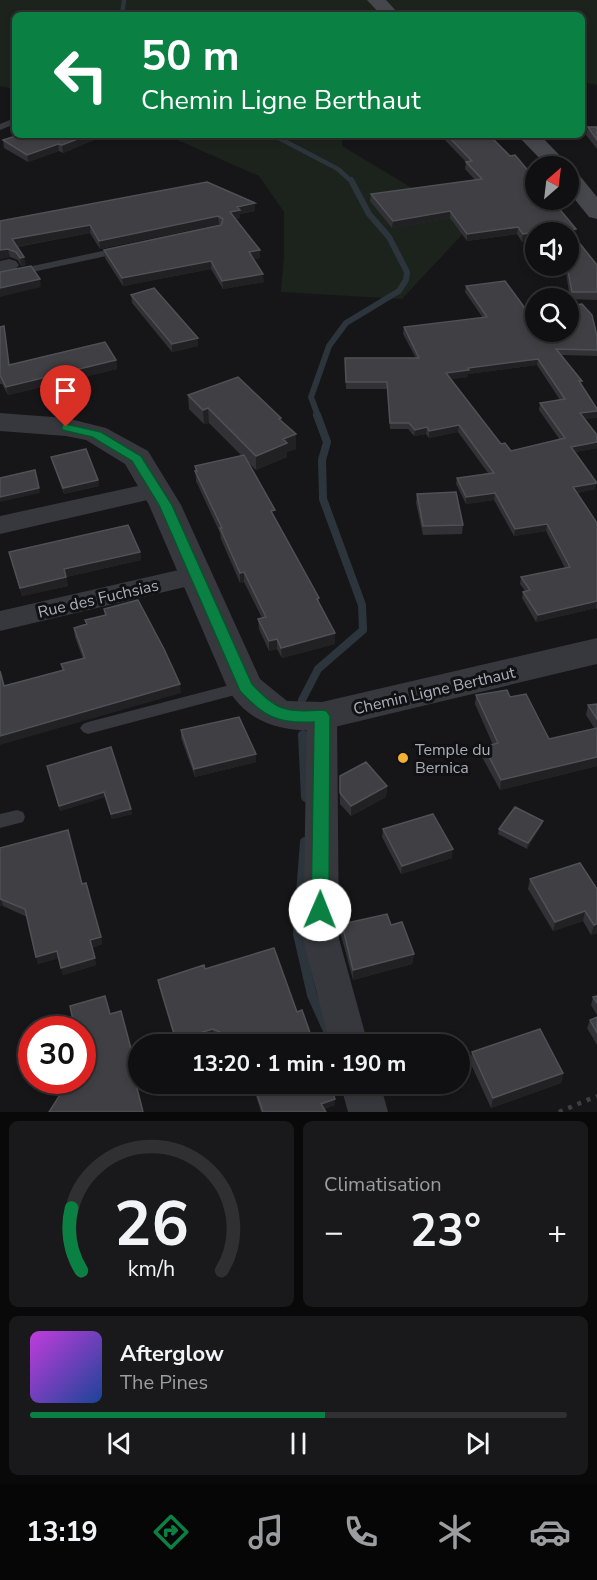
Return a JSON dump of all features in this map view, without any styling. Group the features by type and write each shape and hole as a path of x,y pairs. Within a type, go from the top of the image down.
{"main road":[{"path":"376,0 388,12"},
{"path":"531,138 549,156"},
{"path":"579,190 597,212"}],"street":[{"name":"Chemin Ligne Berthaut","path":"0,422 66,427 96,434 137,458 165,505 245,687 278,715 322,716 597,651"},
{"path":"0,525 156,490"},
{"name":"Rue des Fuchsias","path":"0,621 196,575"},
{"path":"322,716 321,939 347,1034"},
{"path":"363,1094 368,1112"}],"lane":[{"path":"3,269 137,246"},
{"path":"88,728 245,687"},
{"path":"0,821 17,817"}],"path":[{"path":"559,1112 597,1096"}],"shaded area":[{"path":"0,0 597,0 597,85 585,83 585,12 12,12 12,88 0,86"},
{"path":"173,138 342,138 342,146 472,224 402,299 281,292 284,212 259,176"}],"building":[{"path":"588,127 597,127 597,140"},
{"path":"12,137 80,138 27,155 3,140"},
{"path":"450,138 492,138 510,156 515,155 525,167 525,210 560,210 570,222 525,222 525,234 523,234 518,227 467,234 450,211 393,221 371,194 482,179 466,162 472,161"},
{"path":"207,182 255,203 237,207 240,210 230,212 260,250 249,252 263,274 222,281 211,261 122,278 104,250 221,225 223,219 218,216 99,241 90,225 12,239 24,257 20,258 16,252 8,249 0,250 0,221"},
{"path":"579,242 597,265 597,292 579,292 579,288 571,288 569,276 579,276"},
{"path":"31,266 40,279 0,288 0,272"},
{"path":"505,281 525,308 525,342 579,342 579,304 582,304 592,315 597,336 597,350 556,349 582,381 579,381 597,409 597,411 580,413 597,435 597,442 571,447 597,483 573,487 597,523 597,601 538,615 523,592 530,590 521,577 570,567 547,524 515,529 495,493 466,497 457,478 494,473 459,425 429,431 427,427 415,430 409,423 390,423 387,382 346,382 345,358 419,358 404,327 487,317 466,286","holes":["538,359 565,399 540,403 565,438 511,451 505,443 501,444 446,373"]},
{"path":"154,288 198,338 172,344 131,295"},
{"path":"4,326 9,365 105,342 116,360 6,387 0,375 0,327"},
{"path":"238,377 296,434 283,439 287,443 256,456 208,408 203,410 188,395"},
{"path":"86,449 98,480 63,488 51,457"},
{"path":"244,455 275,510 271,511 319,598 317,599 335,633 281,648 277,639 269,641 258,619 266,617 244,572 240,573 195,471 197,471 195,466"},
{"path":"35,470 39,488 0,497 0,478"},
{"path":"456,492 463,525 423,526 417,494"},
{"path":"128,525 140,552 64,569 66,577 20,588 9,552"},
{"path":"138,600 180,684 0,736 0,671 4,686 64,670 61,664 85,658 74,628 87,624 85,620 106,615 104,609"},
{"path":"507,690 510,697 526,694 549,739 597,728 597,757 501,780 484,747 498,743 476,695"},
{"path":"597,704 597,719 588,705"},
{"path":"239,717 256,754 194,769 181,730"},
{"path":"111,747 131,809 111,814 104,792 59,806 47,766"},
{"path":"366,762 387,786 351,806 340,793 340,776"},
{"path":"515,807 543,821 528,843 499,829"},
{"path":"433,814 453,849 402,866 383,829"},
{"path":"68,830 82,884 86,883 101,937 90,940 95,958 61,968 57,951 36,957 25,909 0,899 0,848"},
{"path":"580,863 597,889 597,924 594,925 585,911 555,922 530,879"},
{"path":"387,914 391,925 402,922 414,954 353,970 342,924"},
{"path":"274,948 297,1012 302,1010 310,1034 224,1034 213,1029 196,1034 174,1034 158,980 204,965 205,969"},
{"path":"105,996 110,1014 121,1011 128,1037 128,1094 138,1094 143,1112 49,1112 61,1094 96,1094 96,1016 72,1016 70,1006"},
{"path":"597,1017 597,1033 590,1020"},
{"path":"540,1029 563,1073 493,1098 472,1052"},
{"path":"257,1094 333,1094 335,1099 321,1104 326,1112 263,1112"}],"waterway":[{"path":"122,12 124,0"},
{"path":"279,138 338,169 352,182"},
{"path":"318,416 311,397 329,346 346,323 399,291 406,280 407,272 389,237 369,214 351,180"},
{"path":"302,700 318,669 363,630 362,605 323,499 322,460 327,442 317,415"},
{"path":"303,735 306,797"},
{"path":"305,842 298,934 312,995 330,1034"}],"place":[{"name":"Temple du Bernica","path":"403,758"}],"route":[{"path":"66,427 96,434 137,458 165,505 245,687 278,715 322,716 320,910"}]}
